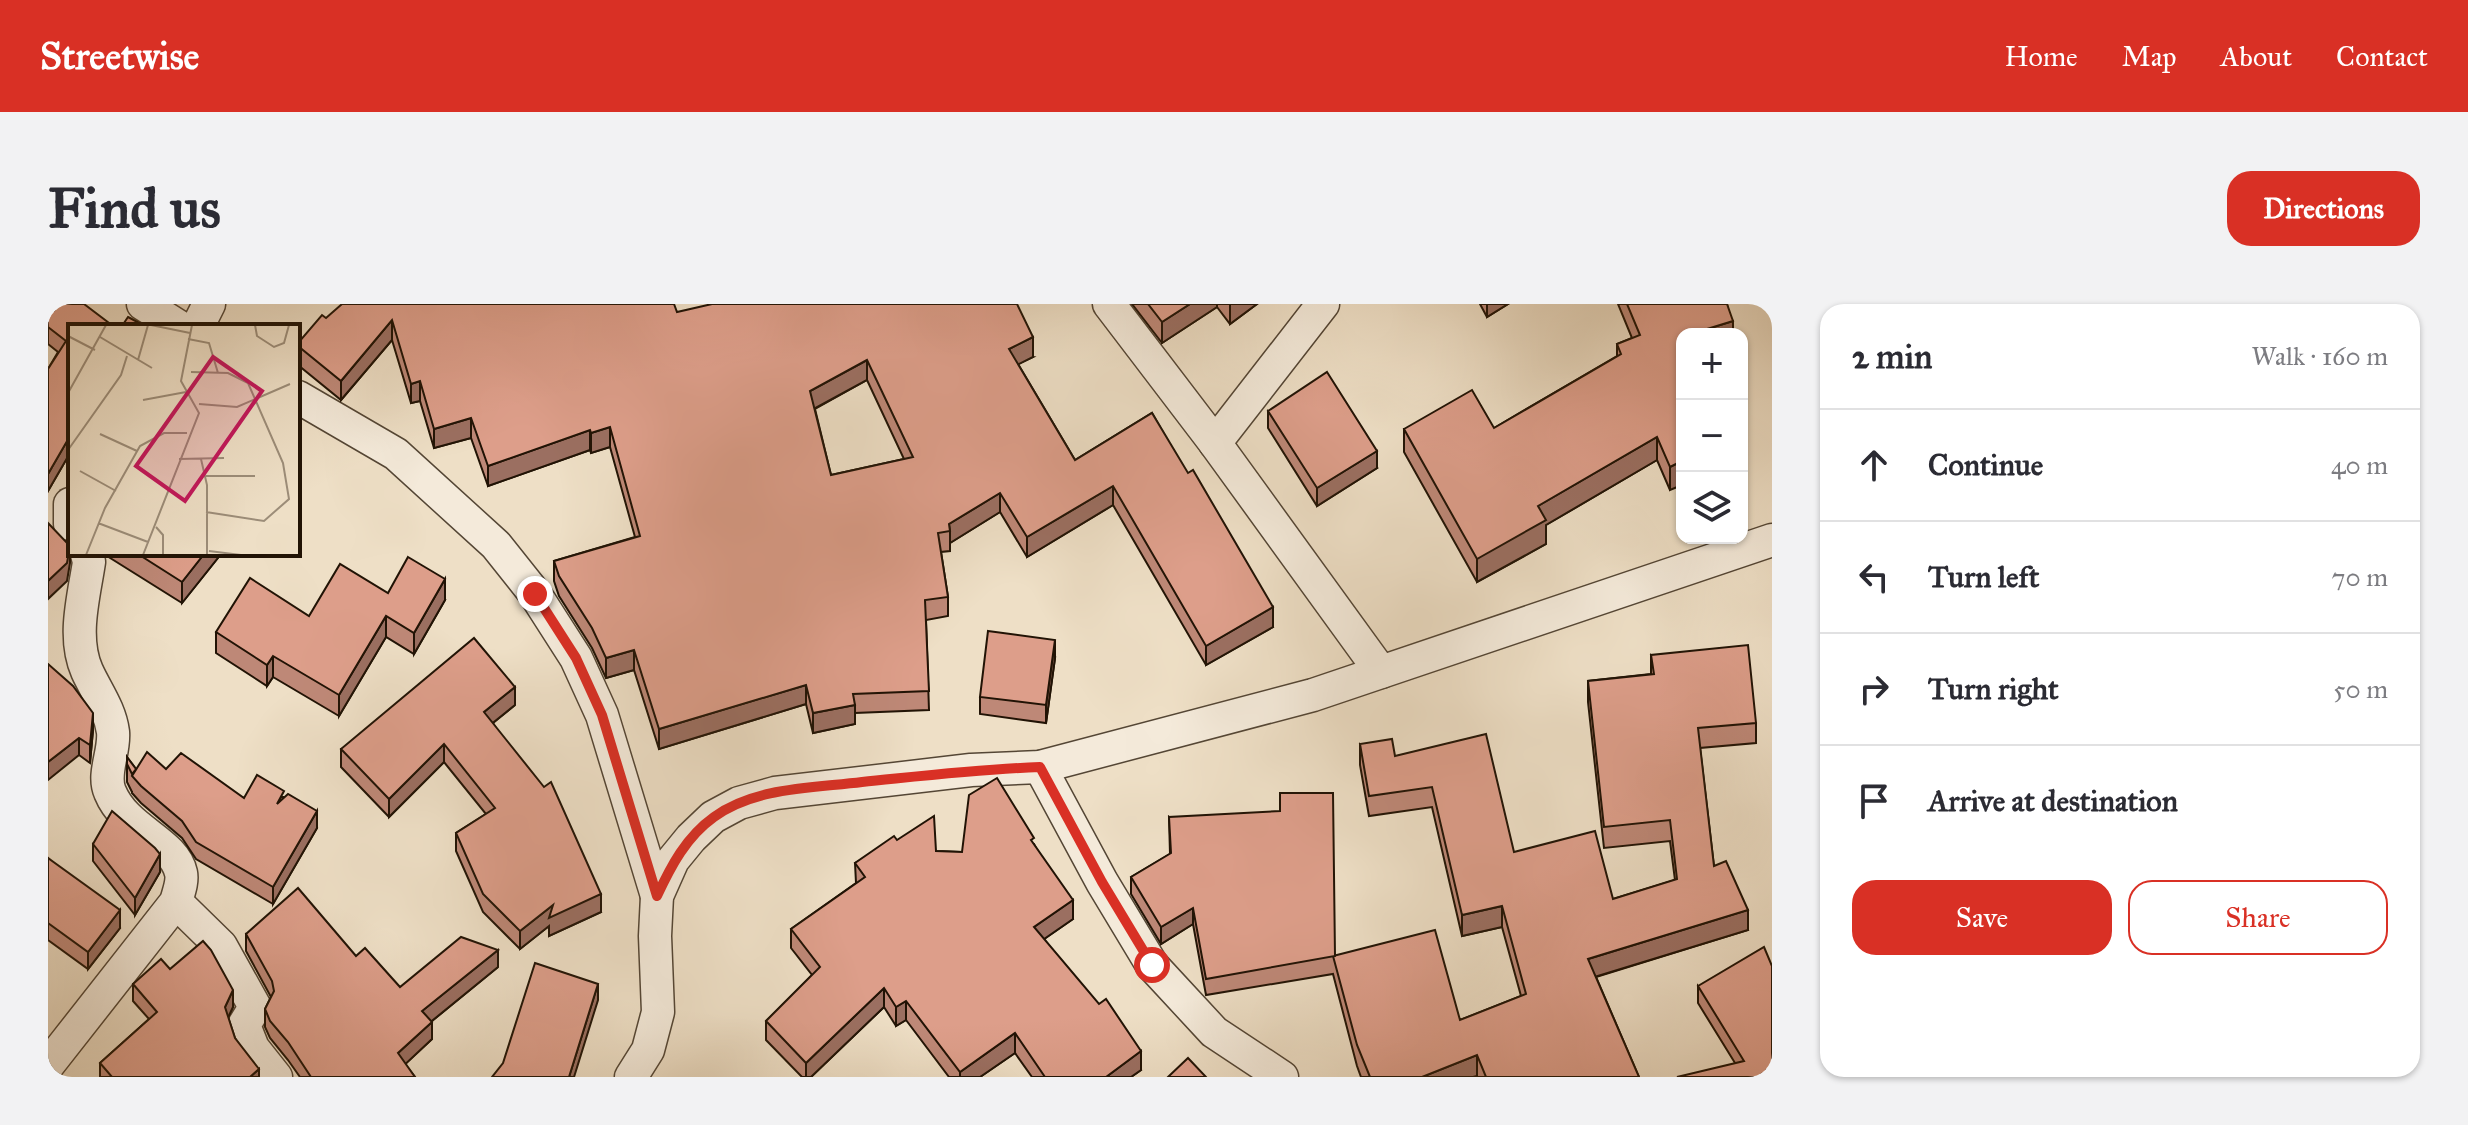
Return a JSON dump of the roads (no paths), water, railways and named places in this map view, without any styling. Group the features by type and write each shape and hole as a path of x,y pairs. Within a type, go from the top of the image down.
{"street":[{"path":"143,304 175,324"},
{"path":"199,324 209,304"},
{"path":"1109,304 1215,443 1381,672"},
{"path":"1215,443 1323,304"},
{"path":"300,398 396,454 496,545 535,594 576,658 602,715 657,896 658,1012 648,1050 631,1077"},
{"path":"657,896 673,860 691,838 713,817 739,803 775,793 971,770 1040,767 1313,695 1772,540"},
{"path":"48,1065 176,902 182,876 175,858 129,821 118,809 108,789 113,732 101,695 86,670 82,651 80,627 88,556"},
{"path":"1040,767 1102,882 1152,965 1214,1032 1282,1077"},
{"path":"176,902 221,946 255,1007 244,1025 253,1048 276,1077"}]}
